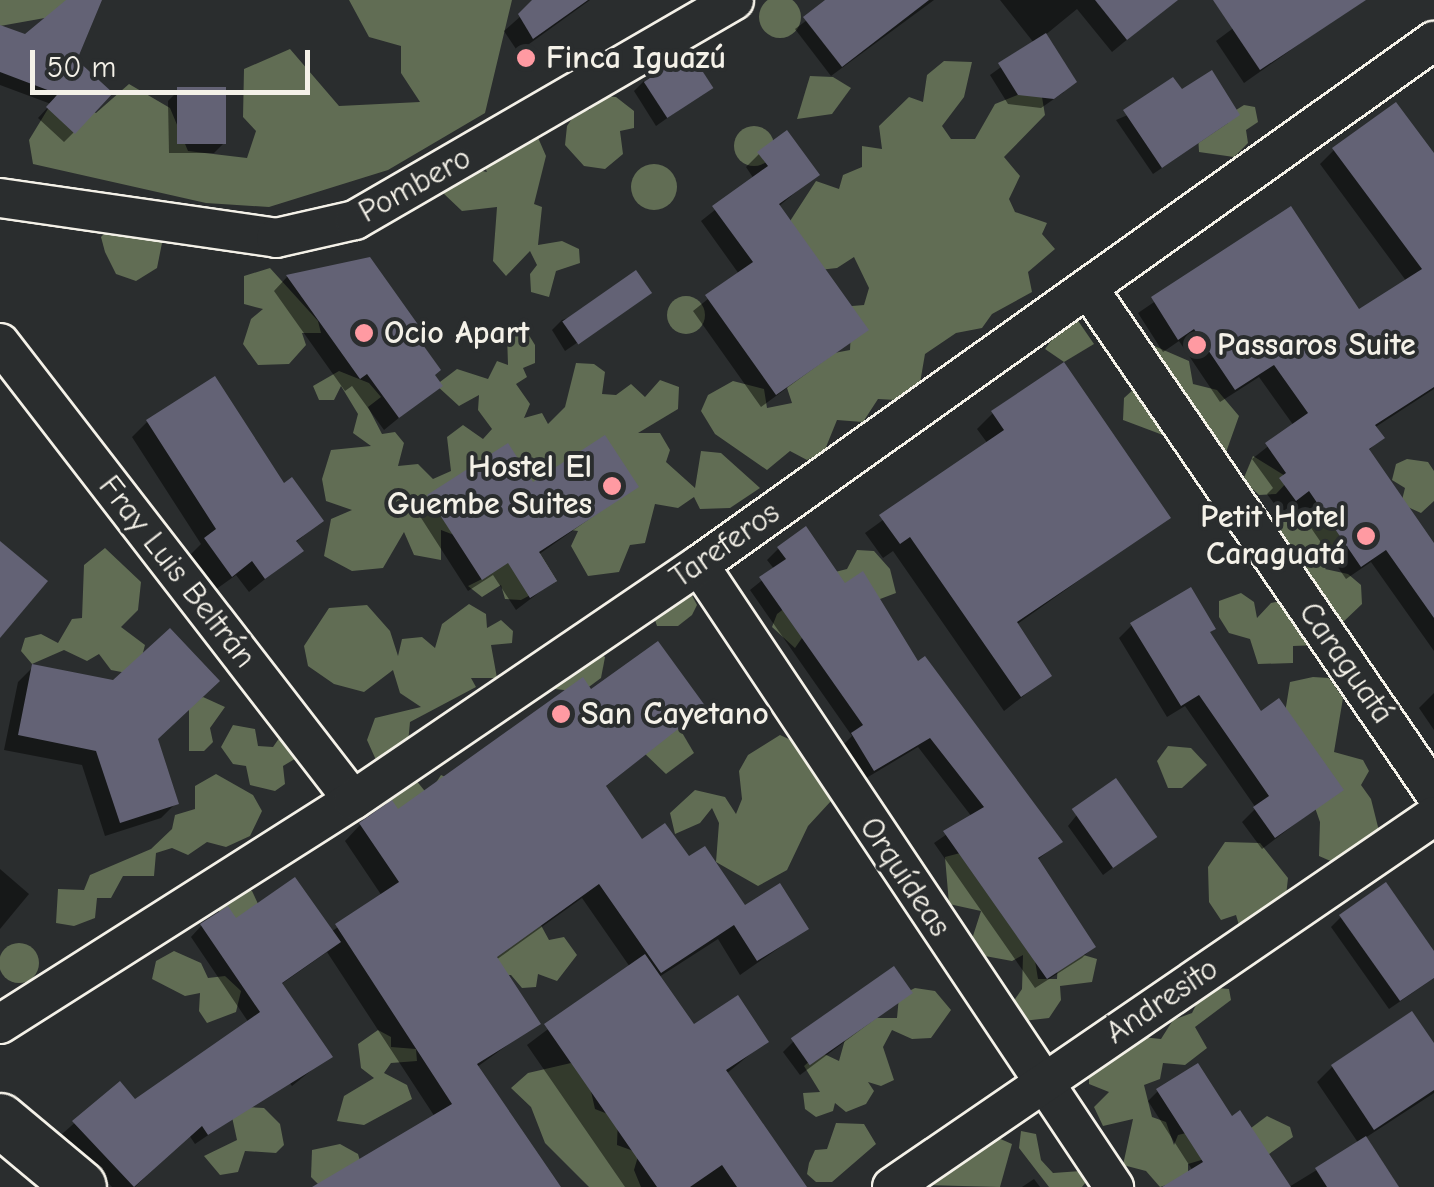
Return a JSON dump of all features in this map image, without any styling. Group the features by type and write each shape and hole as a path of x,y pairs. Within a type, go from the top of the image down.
{"main road":[{"path":"0,1120 80,1187"}],"street":[{"name":"Pombero","path":"0,198 276,238 356,220 734,0"},
{"name":"Tareferos","path":"0,1024 353,800 699,565 1434,41"},
{"name":"Caraguatá","path":"1088,288 1434,792"},
{"name":"Fray Luis Beltrán","path":"0,344 353,800"},
{"name":"Orquídeas","path":"699,565 1114,1187"},
{"name":"Andresito","path":"892,1187 1434,816"}],"green space":[{"path":"780,-4 795,2 801,17 795,32 780,38 765,32 759,17 765,2"},
{"path":"0,0 74,0 56,16 0,26"},
{"path":"349,0 512,0 485,113 388,170 269,207 206,203 33,164 29,140 57,94 96,113 129,84 170,108 188,151 247,158 256,131 243,117 244,69 290,49 339,106 420,102 401,73 401,46 369,37"},
{"path":"944,61 972,62 964,97 942,126 951,139 975,139 995,104 1025,92 1042,97 1045,115 1004,157 1020,176 1009,199 1015,212 1047,223 1042,234 1055,249 1028,272 1032,292 992,314 982,328 956,333 925,354 920,383 896,400 878,399 863,422 837,420 824,452 807,460 790,451 767,470 715,434 701,411 708,395 733,381 764,389 767,408 792,403 787,388 802,359 850,350 852,306 864,305 869,288 854,257 837,268 819,270 781,235 816,181 839,189 843,175 862,167 862,146 882,149 879,126 909,97 923,102 927,75"},
{"path":"810,76 833,77 851,88 832,114 797,119"},
{"path":"592,95 616,97 634,111 634,128 620,131 623,154 605,169 584,166 565,145 567,126 577,111 590,110"},
{"path":"1244,105 1255,107 1258,122 1246,130 1248,143 1234,157 1199,152 1198,134"},
{"path":"754,126 768,132 774,146 768,160 754,166 740,160 734,146 740,132"},
{"path":"536,133 546,156 534,204 542,207 538,245 562,241 579,249 580,263 556,271 549,297 531,292 530,274 537,265 530,251 506,276 493,261 497,207 462,211 442,192 470,168 487,172 483,163"},
{"path":"654,164 670,171 677,187 670,203 654,210 638,203 631,187 638,171"},
{"path":"115,222 163,238 157,268 136,281 116,274 105,252 101,237"},
{"path":"270,268 318,321 321,333 302,333 306,345 289,364 258,365 243,344 251,319 263,309 244,304 244,276"},
{"path":"686,296 700,301 705,315 700,329 686,334 672,329 667,315 672,301"},
{"path":"1072,312 1094,344 1064,362 1045,349"},
{"path":"514,329 525,329 535,345 535,363 523,368 527,377 516,384 530,404 524,418 542,413 548,424 565,407 576,363 594,364 605,372 602,394 616,395 631,384 645,397 660,380 679,387 678,409 638,433 660,433 670,450 666,462 695,488 701,451 721,453 760,488 730,508 700,509 694,497 678,508 655,504 645,543 630,545 619,572 588,576 571,546 578,531 563,529 536,547 557,581 521,600 505,599 501,585 482,597 468,586 482,579 454,535 441,530 441,560 414,555 404,532 383,568 352,571 324,556 331,519 352,510 326,501 322,479 331,450 371,446 353,433 358,414 341,386 334,400 319,400 313,386 339,371 369,383 381,397 368,407 382,434 395,432 404,443 398,466 418,464 433,479 451,471 447,437 463,425 483,439 492,429 478,410 479,395 459,406 436,385 457,369 488,379 497,361 508,365 507,335"},
{"path":"1152,345 1189,361 1193,384 1217,390 1239,416 1224,458 1123,420 1124,398 1135,388 1121,376 1127,362"},
{"path":"1253,456 1290,479 1276,494 1259,495 1243,480"},
{"path":"1407,459 1428,462 1434,471 1434,501 1421,513 1401,504 1405,488 1392,480 1396,464"},
{"path":"1303,508 1334,509 1349,543 1325,569 1348,574 1361,585 1362,604 1319,645 1293,646 1293,663 1258,664 1250,639 1229,633 1219,617 1219,601 1241,593 1254,602 1257,618 1271,603 1290,599 1266,548 1284,517"},
{"path":"105,548 141,582 138,610 121,627 145,645 137,675 111,670 99,654 87,661 64,650 32,664 21,651 25,638 41,634 58,643 72,619 82,618 84,565"},
{"path":"857,550 874,551 890,569 896,593 811,625 795,648 772,627 777,614 831,573 847,569"},
{"path":"688,588 697,605 692,615 678,626 657,626 651,608"},
{"path":"469,604 486,614 487,628 501,620 513,631 512,643 491,645 497,678 471,678 476,687 410,722 408,743 376,760 367,740 375,718 421,707 400,693 393,670 364,692 334,684 308,666 304,646 329,608 367,605 390,631 398,656 402,639 422,637 435,648 442,624"},
{"path":"582,644 605,657 601,678 582,692 555,689 555,669"},
{"path":"1329,678 1343,698 1334,752 1363,760 1369,771 1361,785 1371,799 1382,843 1342,866 1319,856 1320,822 1284,719 1290,682"},
{"path":"203,697 225,707 210,728 213,742 204,751 189,751 189,705"},
{"path":"674,719 694,753 666,774 642,751"},
{"path":"233,725 255,729 258,746 273,747 282,734 303,754 283,766 285,784 275,791 250,785 246,766 233,764 221,747"},
{"path":"780,735 806,747 833,781 831,801 808,826 787,870 758,886 716,862 719,823 712,808 700,823 675,834 670,813 695,790 725,797 736,814 742,799 739,771 748,755"},
{"path":"1168,746 1191,748 1207,765 1182,788 1168,788 1157,761"},
{"path":"216,774 253,795 262,811 250,836 226,847 207,842 188,855 172,848 156,853 154,876 123,876 111,898 97,898 95,918 74,926 56,923 58,889 84,890 90,875 151,849 172,829 175,815 195,809 195,786"},
{"path":"411,774 428,795 441,775 465,786 549,940 564,937 577,955 557,981 538,974 536,987 522,988 511,975 487,974 386,806 394,782"},
{"path":"1225,842 1260,843 1288,878 1286,896 1241,932 1236,915 1221,920 1209,902 1208,867"},
{"path":"964,852 1033,948 1038,979 1057,979 1058,960 1070,951 1097,959 1092,982 1060,986 1061,1000 1049,1018 1023,1021 1013,1002 1022,989 1023,955 1012,961 985,956 972,939 981,911 949,904 945,857"},
{"path":"240,886 252,891 259,906 256,919 226,920 219,911 220,899"},
{"path":"19,943 33,949 39,963 33,977 19,983 5,977 -1,963 5,949"},
{"path":"174,951 201,963 208,978 225,976 241,991 236,1012 207,1023 199,1011 200,993 185,996 152,979 156,961"},
{"path":"1205,987 1229,989 1231,1000 1195,1027 1207,1048 1185,1065 1163,1063 1160,1079 1144,1085 1152,1117 1166,1122 1174,1145 1178,1135 1198,1130 1208,1158 1188,1164 1188,1178 1160,1187 1146,1171 1123,1165 1133,1119 1103,1126 1094,1107 1109,1092 1089,1084 1089,1044 1113,1034 1161,1039 1173,1020 1192,1013"},
{"path":"915,988 935,991 951,1010 931,1038 912,1039 892,1030 883,1047 894,1080 881,1086 868,1082 874,1091 866,1104 846,1112 835,1103 833,1111 816,1117 805,1109 803,1093 820,1092 804,1066 820,1052 839,1061 851,1018 897,1018 899,996"},
{"path":"378,1030 391,1037 391,1047 416,1049 417,1061 391,1063 384,1073 407,1085 412,1099 364,1125 337,1121 344,1096 374,1078 361,1068 358,1044"},
{"path":"571,1063 588,1078 595,1109 618,1118 617,1145 639,1153 634,1170 641,1187 589,1187 545,1143 531,1107 511,1088 528,1073"},
{"path":"246,1107 264,1108 280,1124 284,1145 276,1153 245,1151 238,1172 220,1175 204,1156 237,1140 232,1117"},
{"path":"1267,1116 1290,1127 1293,1137 1262,1159 1251,1128"},
{"path":"836,1123 864,1124 876,1144 832,1182 816,1182 807,1174 809,1163 815,1150 827,1149"},
{"path":"1021,1131 1036,1134 1041,1160 1053,1173 1081,1171 1089,1178 1082,1187 1049,1187 1019,1148"},
{"path":"989,1134 1012,1144 1000,1187 924,1185"},
{"path":"340,1144 358,1154 363,1171 321,1187 311,1177 312,1150"}],"building":[{"path":"66,0 102,0 77,60 113,93 75,134 46,107 58,94 0,72 0,25 25,34"},
{"path":"532,0 588,0 533,39 518,14"},
{"path":"825,0 929,0 842,67 803,17"},
{"path":"1095,0 1178,0 1127,40"},
{"path":"1213,0 1366,0 1260,70"},
{"path":"1046,33 1077,82 1054,99 1018,95 998,63"},
{"path":"690,52 713,88 667,118 644,82"},
{"path":"1212,70 1240,115 1162,168 1123,110 1173,77 1182,89"},
{"path":"177,87 226,87 226,144 177,144"},
{"path":"1396,102 1434,153 1434,387 1375,425 1385,438 1369,449 1434,543 1434,618 1386,550 1361,567 1309,491 1296,501 1279,478 1286,473 1265,443 1308,413 1274,365 1235,390 1194,329 1178,340 1151,297 1291,206 1359,309 1422,269 1332,148"},
{"path":"787,130 820,175 779,204 869,330 776,395 705,295 753,262 712,206 768,166 757,152"},
{"path":"370,257 424,333 418,338 441,370 435,375 443,386 399,418 367,374 360,379 286,275"},
{"path":"636,270 652,293 578,345 562,322"},
{"path":"1064,362 1171,518 1017,622 1052,676 1021,697 910,537 900,544 879,515 1004,430 991,411"},
{"path":"215,376 284,483 292,477 324,521 296,541 304,551 265,579 252,561 232,577 204,538 216,529 146,420"},
{"path":"605,435 639,487 539,552 557,581 530,598 508,563 482,580 427,495 508,443 533,482"},
{"path":"806,526 845,583 863,571 918,661 925,656 1063,842 1038,858 1096,947 1047,979 943,831 984,807 930,738 874,771 851,733 863,725 759,577 786,559 777,547"},
{"path":"0,541 48,581 0,638"},
{"path":"1191,587 1216,629 1210,632 1261,711 1279,698 1344,790 1275,838 1253,807 1269,796 1199,695 1181,706 1130,623"},
{"path":"170,628 220,681 158,739 179,804 120,823 96,751 18,735 32,664 113,680"},
{"path":"658,641 706,707 606,786 642,839 665,823 689,856 705,846 745,905 780,883 809,929 757,961 734,925 661,973 599,884 497,957 541,1024 477,1064 561,1187 312,1187 452,1104 335,924 399,882 359,823 392,800 398,809 583,677 591,689"},
{"path":"1116,778 1157,837 1113,868 1072,809"},
{"path":"295,877 341,942 282,983 333,1057 208,1135 202,1126 134,1187 72,1121 120,1081 135,1099 260,1012 200,924 228,906 236,918"},
{"path":"1386,882 1434,951 1434,978 1400,1001 1339,915"},
{"path":"645,954 694,1024 738,995 769,1042 726,1070 807,1187 737,1187 722,1165 690,1187 657,1187 544,1024"},
{"path":"894,966 913,993 810,1065 791,1038"},
{"path":"1412,1011 1434,1043 1434,1090 1374,1130 1331,1065"},
{"path":"1198,1063 1232,1116 1240,1110 1291,1187 1162,1187 1203,1162 1156,1089"},
{"path":"1366,1136 1399,1187 1327,1187 1315,1168"}],"place":[{"name":"Finca Iguazú","path":"526,58"},
{"name":"Ocio Apart","path":"364,333"},
{"name":"Passaros Suite","path":"1197,345"},
{"name":"Hostel El Guembe Suites","path":"612,486"},
{"name":"Petit Hotel Caraguatá","path":"1366,536"},
{"name":"San Cayetano","path":"561,714"}]}
